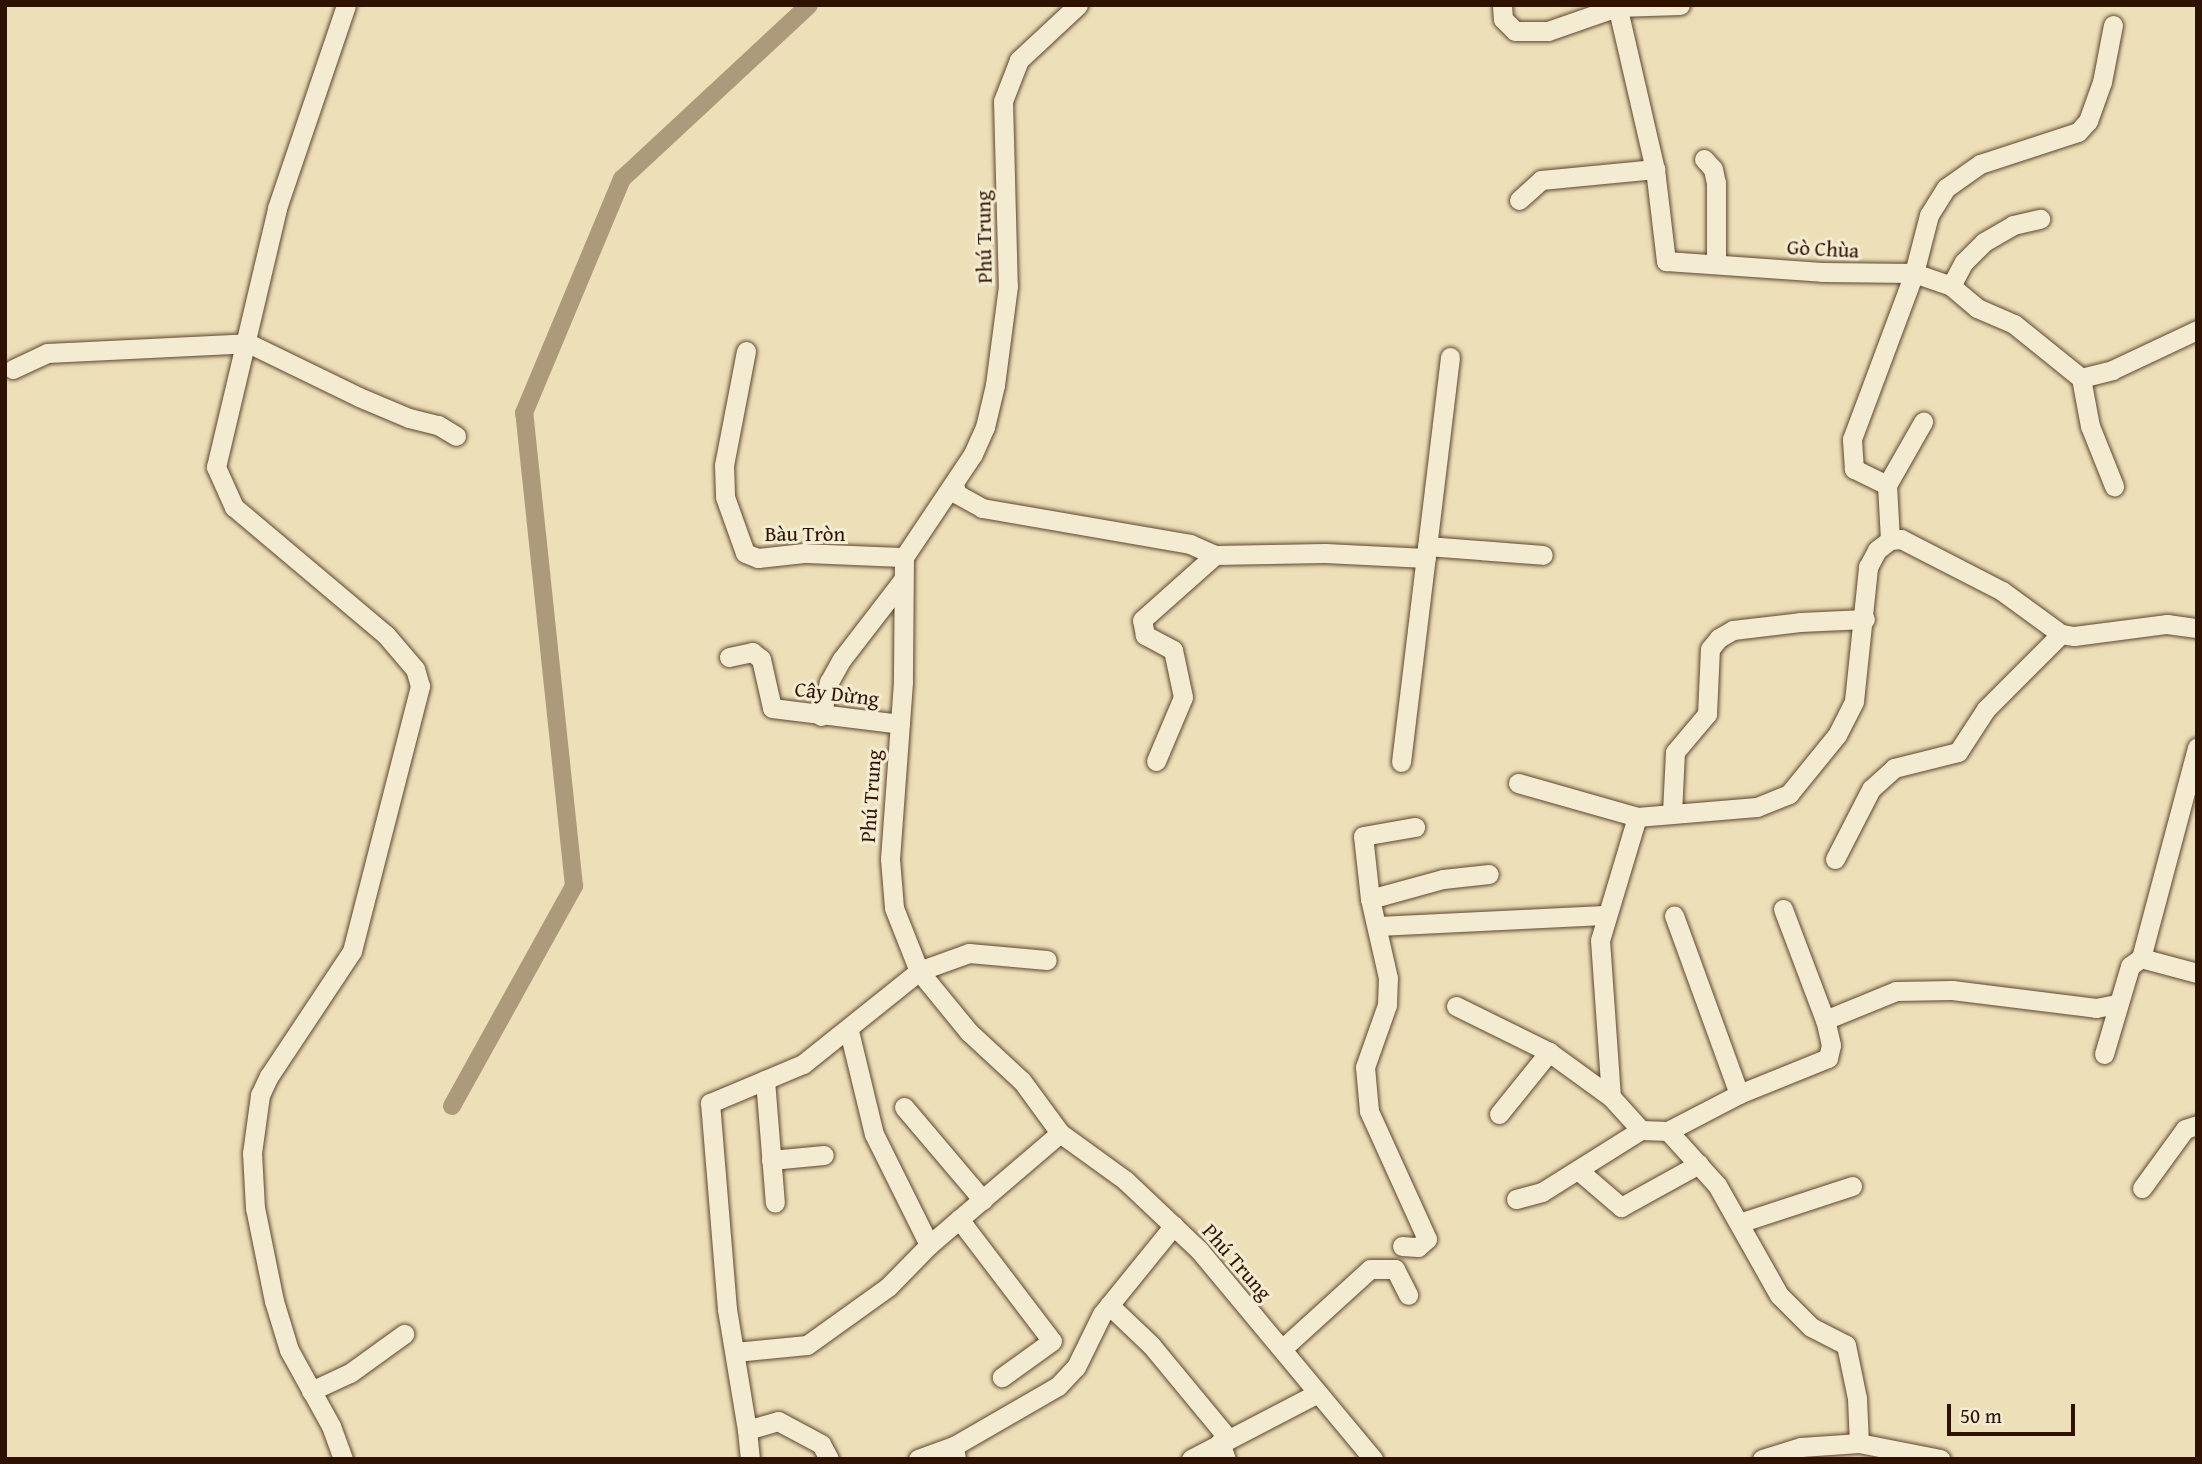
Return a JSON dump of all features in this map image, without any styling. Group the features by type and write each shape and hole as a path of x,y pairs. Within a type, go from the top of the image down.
{"street":[{"path":"343,1459 289,1350 263,1258 252,1175 260,1095 282,1054 352,951 420,686 415,669 386,635 272,542 234,507 216,467 248,344 277,208 346,5"},
{"name":"Phú Trung","path":"1078,5 1019,60 1003,101 1008,286 1001,355 985,427 954,485 904,557 902,581 905,640 891,827 892,886 900,929 919,971 969,1032 1021,1081 1060,1133 1125,1180 1174,1225 1373,1459"},
{"path":"1502,5 1503,19 1515,31 1548,30 1617,6 1680,5"},
{"name":"Gò Chùa","path":"1617,6 1655,169 1666,261 1914,273 1951,286 1970,304 2032,336 2067,370 2081,378"},
{"path":"1887,485 1854,469 1849,457 1914,273 1929,215 1953,182 1994,158 2078,132 2088,121 2108,61 2113,25"},
{"path":"1704,159 1713,169 1716,183 1716,264"},
{"path":"1519,200 1541,180 1655,169"},
{"path":"1951,286 1964,262 1984,242 2013,225 2040,219"},
{"path":"2114,486 2090,426 2081,378 2112,370 2197,330"},
{"path":"13,369 47,353 248,344 359,397 409,418 438,425 456,436"},
{"name":"Bàu Tròn","path":"746,351 724,465 725,497 745,552 758,558 804,553 904,557"},
{"path":"1401,762 1450,357"},
{"path":"1890,540 1887,485 1923,422"},
{"path":"954,485 957,494 982,509 1190,544 1215,555 1427,552 1543,555"},
{"path":"1518,783 1637,817 1757,807 1789,794 1836,735 1850,710 1865,619 1868,567 1877,550 1890,540 1901,539 2002,591 2061,634 2074,636 2167,624 2197,628"},
{"path":"1156,761 1183,697 1173,650 1144,635 1142,620 1159,600 1215,555"},
{"path":"821,716 830,682 842,659 902,581"},
{"path":"1672,813 1675,752 1707,713 1710,649 1719,638 1733,630 1800,622 1865,619"},
{"path":"1835,859 1871,789 1894,768 1958,751 1986,709 2061,634"},
{"name":"Cây Dừng","path":"729,657 752,652 761,659 772,708 900,724"},
{"path":"2104,1054 2116,1004 2130,966 2141,958 2197,747"},
{"path":"1611,1097 1599,962 1604,915 1618,889 1637,817"},
{"path":"1402,1246 1418,1247 1427,1239 1369,1111 1365,1067 1387,1005 1388,978 1370,899 1363,836 1415,827"},
{"path":"1370,899 1443,879 1489,874"},
{"path":"1516,1199 1542,1192 1641,1130 1668,1130 1739,1094 1828,1058 1831,1045 1825,1020 1783,909"},
{"path":"1378,926 1604,915"},
{"path":"1674,915 1739,1094"},
{"path":"750,1459 727,1309 710,1103 803,1064 849,1031 919,971 968,953 1046,960"},
{"path":"2141,958 2197,973"},
{"path":"1825,1020 1871,998 1922,988 2096,1008 2116,1004"},
{"path":"1456,1006 1549,1052 1611,1097 1641,1130"},
{"path":"849,1031 874,1134 929,1245"},
{"path":"1499,1114 1549,1052"},
{"path":"765,1080 775,1203"},
{"path":"904,1107 984,1200"},
{"path":"2142,1188 2185,1129 2197,1125"},
{"path":"1668,1130 1699,1164 1739,1223 1779,1296 1811,1327 1846,1345 1857,1398 1859,1443"},
{"path":"735,1352 807,1345 888,1287 929,1245 1060,1133"},
{"path":"771,1160 824,1155"},
{"path":"1578,1170 1621,1207 1699,1164"},
{"path":"1739,1223 1852,1186"},
{"path":"959,1219 1052,1341 1002,1377"},
{"path":"918,1459 955,1452 1058,1386 1076,1367 1109,1305 1174,1225"},
{"path":"1282,1349 1370,1269 1395,1269 1408,1294"},
{"path":"1109,1305 1151,1345 1224,1446"},
{"path":"311,1391 350,1373 404,1334"},
{"path":"1191,1459 1224,1446 1318,1393"},
{"path":"747,1430 778,1421 821,1444 830,1459"},
{"path":"1762,1459 1801,1447 1859,1443 1940,1459"}],"waterway":[{"path":"452,1106 574,886 524,413 622,179 809,5"}]}
